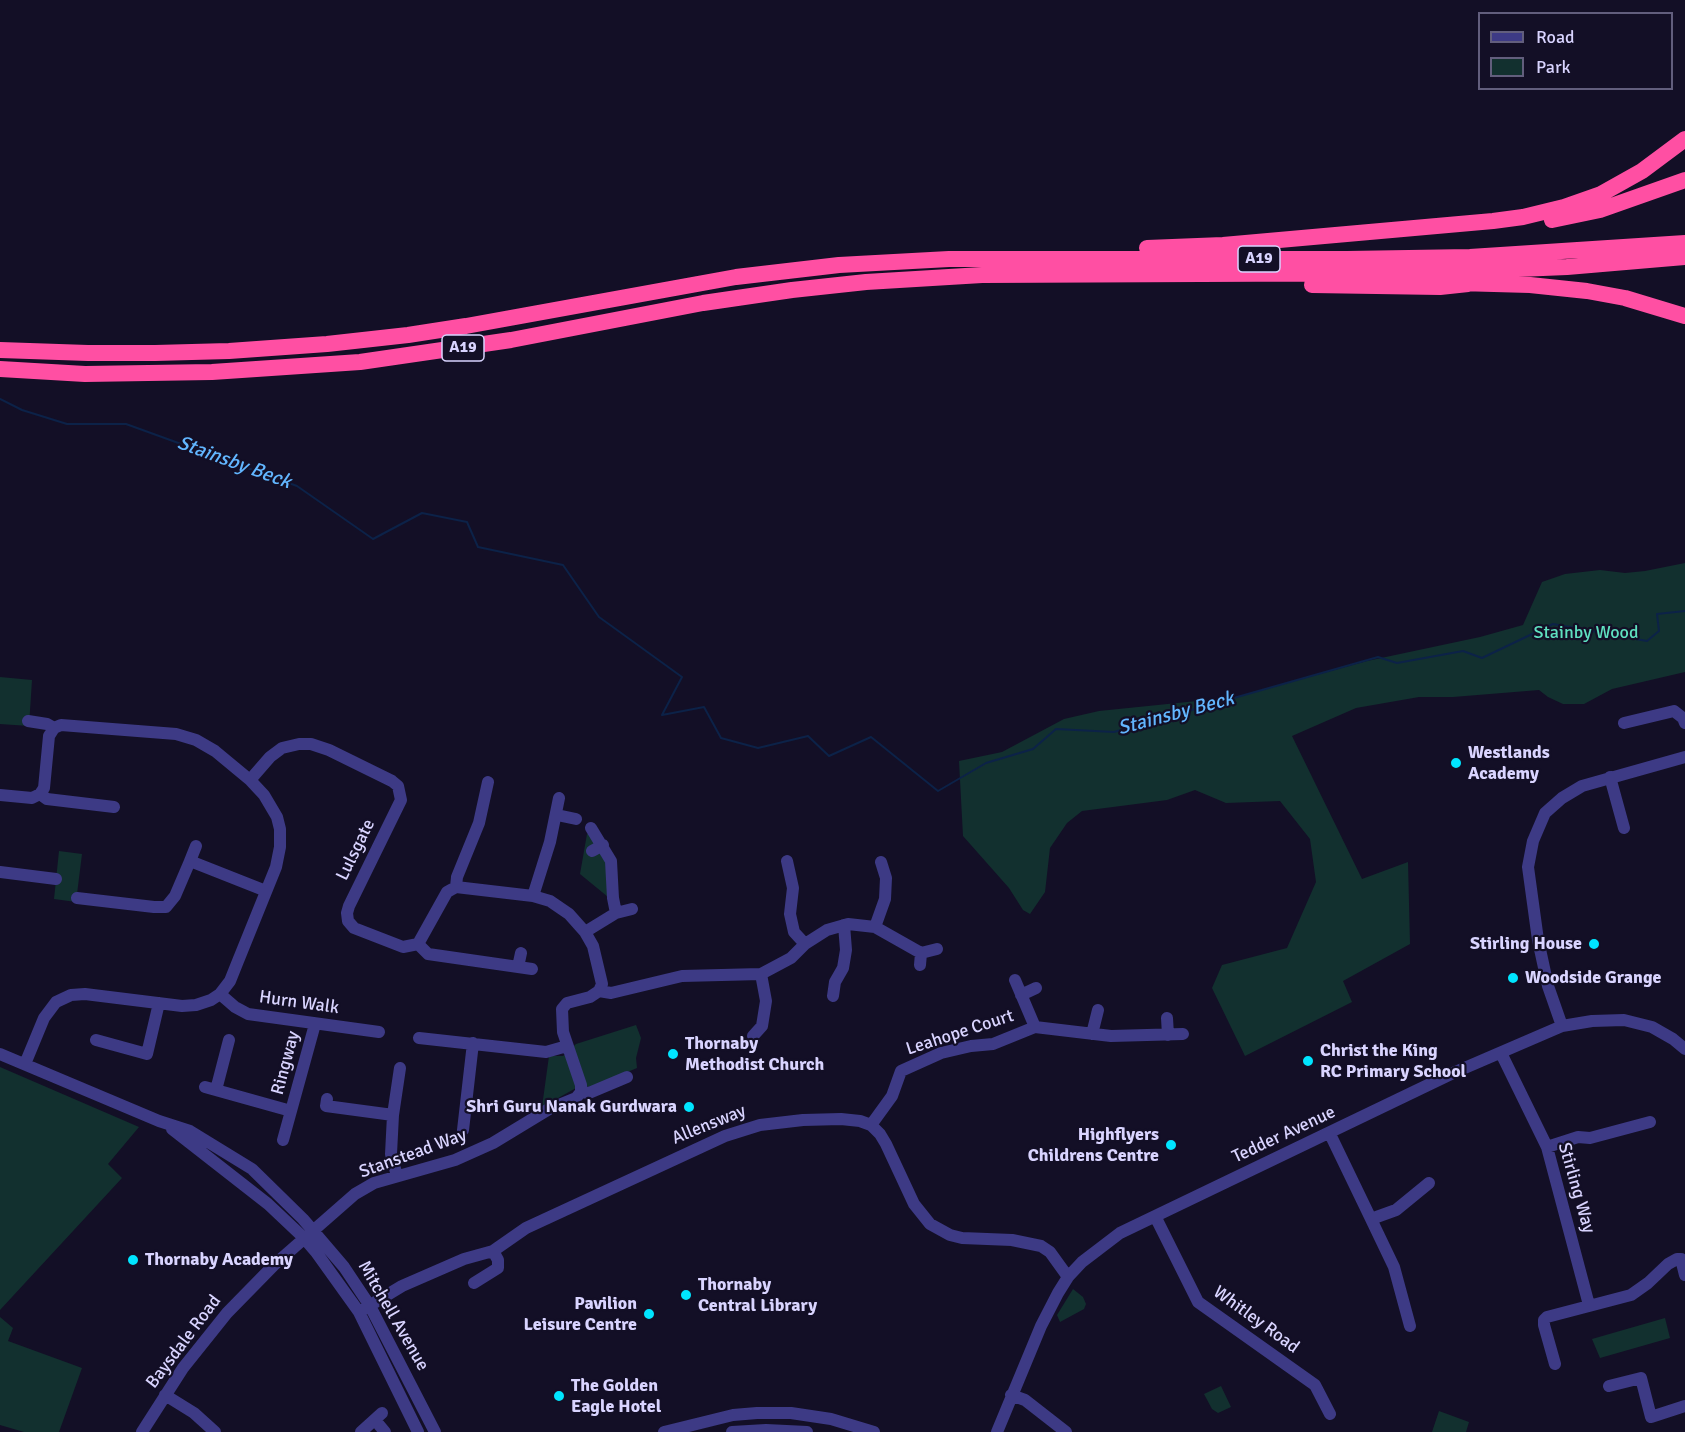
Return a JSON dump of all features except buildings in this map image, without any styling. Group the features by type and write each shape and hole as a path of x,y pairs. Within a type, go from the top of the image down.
{"highway":[{"path":"839,265 897,253 1223,245 1523,217 1564,207 1601,194 1642,171 1685,139"},
{"path":"1387,231 1467,231 1526,225 1600,210 1685,180"},
{"name":"A19","path":"0,350 155,353 229,351 327,344 466,326 736,277 839,265 959,259 1347,259 1682,250"},
{"name":"A19","path":"0,369 85,374 212,372 360,362 511,340 703,303 866,282 1024,275 1420,273 1567,267 1682,250"},
{"path":"1327,274 1370,280 1546,286 1624,298 1685,316"},
{"path":"921,279 1046,283 1440,287 1468,284"},
{"path":"1546,286 1636,308 1685,326"}],"street":[{"path":"1624,723 1674,711 1683,718 1685,723"},
{"path":"28,721 47,724 54,728"},
{"path":"0,795 32,798 39,794 44,788 49,736 54,728 61,725 176,734 196,740 215,751 250,780 264,795 277,817 280,830 280,848 276,867 230,981 220,994 196,1005 182,1006 85,994 71,995 56,1002 44,1017 26,1064"},
{"name":"Lulsgate","path":"250,780 270,757 282,748 311,744 329,750 392,781 398,786 401,800 349,906 348,921 354,928 403,947 418,944 428,954 532,969"},
{"path":"1562,1026 1548,986 1538,940 1528,867 1533,841 1545,813 1562,798 1582,786 1610,777 1684,761"},
{"path":"1610,777 1624,828"},
{"path":"456,887 457,877 478,823 482,789"},
{"path":"39,794 47,799 114,807"},
{"path":"533,896 557,815 559,798"},
{"path":"557,815 576,819"},
{"path":"591,828 597,848 611,861 616,914"},
{"path":"77,898 166,907 176,896 196,846"},
{"path":"190,861 266,891"},
{"path":"787,861 786,878 793,888 790,914 794,932 805,944"},
{"path":"875,927 885,899 886,878 881,862"},
{"path":"0,872 56,879"},
{"path":"418,944 447,892 456,887 533,896 550,902 569,914 585,932 593,946 602,984 599,992"},
{"path":"585,932 616,914 632,909"},
{"path":"581,1092 581,1085 563,1032 562,1009 567,1003 590,997 599,992 611,993 682,976 761,974 791,958 805,944 827,930 844,925 860,924 875,927 921,959 937,949"},
{"path":"833,996 829,981 843,968 846,950 844,925"},
{"path":"518,967 520,953"},
{"path":"753,1036 766,1028 766,1001 761,974"},
{"path":"1015,980 1035,1027"},
{"path":"1021,994 1036,988"},
{"name":"Hurn Walk","path":"220,994 235,1007 248,1014 379,1032"},
{"path":"96,1040 147,1054 159,1003"},
{"path":"1092,1034 1098,1010"},
{"path":"1167,1018 1168,1035"},
{"name":"Tedder Avenue","path":"996,1432 1041,1326 1068,1277 1092,1253 1120,1233 1453,1073 1562,1026 1592,1021 1624,1020 1653,1027 1685,1049"},
{"name":"Ringway","path":"283,1140 315,1024"},
{"name":"Leahope Court","path":"871,1125 892,1096 901,1071 941,1053 993,1044 1035,1027 1111,1036 1183,1034"},
{"path":"419,1038 546,1052 567,1046"},
{"name":"Ringway","path":"229,1040 211,1088 291,1111"},
{"path":"463,1130 473,1043"},
{"name":"Stirling Way","path":"1501,1053 1547,1147 1589,1305"},
{"name":"Mitchell Avenue","path":"0,1054 164,1123 309,1234 344,1267 370,1306 435,1432"},
{"path":"397,1176 391,1154 393,1115 400,1068"},
{"name":"Stanstead Way","path":"309,1234 355,1194 374,1183 455,1160 493,1143 549,1109 576,1098 581,1092 589,1093 627,1077"},
{"path":"327,1099 326,1106 393,1115"},
{"name":"Allensway","path":"358,1312 402,1286 464,1259 493,1251 526,1228 746,1128 776,1122 841,1119 871,1125"},
{"path":"1547,1147 1578,1137 1590,1138 1650,1122"},
{"path":"871,1125 880,1134 914,1204 930,1224 950,1235 962,1238 1012,1240 1041,1246 1050,1252 1068,1277"},
{"path":"1330,1134 1394,1268 1410,1326"},
{"path":"1371,1218 1396,1210 1429,1183"},
{"name":"Whitley Road","path":"1155,1216 1198,1302 1315,1385 1330,1414"},
{"name":"Mitchell Avenue","path":"309,1234 358,1312 418,1432"},
{"name":"Baysdale Road","path":"142,1432 203,1340 255,1283 309,1234"},
{"path":"474,1283 498,1268 498,1260 493,1251"},
{"path":"1555,1365 1544,1320 1547,1317 1631,1296 1668,1264 1683,1258 1685,1275"},
{"path":"1609,1386 1641,1378 1651,1417 1685,1406"},
{"path":"165,1395 194,1413 215,1432"},
{"path":"1011,1395 1025,1400 1066,1432"},
{"path":"664,1432 733,1415 757,1413 791,1413 831,1419 873,1432"},
{"path":"361,1432 378,1416 385,1432"},
{"path":"732,1432 766,1430 807,1432"}],"green space":[{"name":"Stainby Wood","path":"1685,563 1685,672 1612,689 1584,704 1563,704 1539,690 1453,697 1419,697 1356,708 1292,736 1362,879 1408,862 1410,944 1343,981 1352,1002 1245,1056 1212,988 1222,965 1287,948 1316,882 1310,839 1280,801 1226,803 1195,790 1167,800 1082,811 1067,823 1050,848 1045,892 1030,914 1023,910 1009,888 963,836 959,761 1002,752 1064,719 1099,711 1236,697 1367,661 1480,637 1523,625 1542,582 1565,574 1600,570 1625,573"},
{"path":"0,677 32,680 29,726 0,724"},
{"path":"587,834 591,834 606,856 608,897 580,874"},
{"path":"59,851 82,854 76,902 54,899"},
{"path":"636,1025 641,1038 636,1058 637,1068 594,1086 576,1088 542,1107 549,1056 563,1056 576,1044"},
{"path":"0,1067 139,1127 108,1164 122,1178 0,1310"},
{"path":"1073,1289 1083,1297 1086,1304 1084,1309 1060,1322 1057,1315"},
{"path":"0,1317 13,1328 8,1341 82,1368 59,1432 24,1432 0,1425"},
{"path":"1665,1318 1670,1338 1600,1358 1592,1339"},
{"path":"1221,1386 1231,1407 1218,1413 1212,1409 1204,1394"},
{"path":"1439,1411 1469,1422 1466,1432 1432,1432"}],"waterway":[{"name":"Stainsby Beck","path":"0,399 22,410 67,424 126,424 297,486 373,539 422,513 467,522 478,547 563,565 599,617 682,677 662,715 704,707 721,738 758,748 808,736 829,756 871,737 938,791 986,763 1033,749 1056,729 1114,732 1378,657 1397,663 1463,651 1482,658 1553,624 1647,641 1659,631 1657,614 1685,611"}],"place":[{"name":"Westlands Academy","path":"1456,763"},
{"name":"Stirling House","path":"1594,944"},
{"name":"Woodside Grange","path":"1513,978"},
{"name":"Thornaby Methodist Church","path":"673,1054"},
{"name":"Christ the King RC Primary School","path":"1308,1061"},
{"name":"Shri Guru Nanak Gurdwara","path":"689,1107"},
{"name":"Highflyers Childrens Centre","path":"1171,1145"},
{"name":"Thornaby Academy","path":"133,1260"},
{"name":"Thornaby Central Library","path":"686,1295"},
{"name":"Pavilion Leisure Centre","path":"649,1314"},
{"name":"The Golden Eagle Hotel","path":"559,1396"}]}
